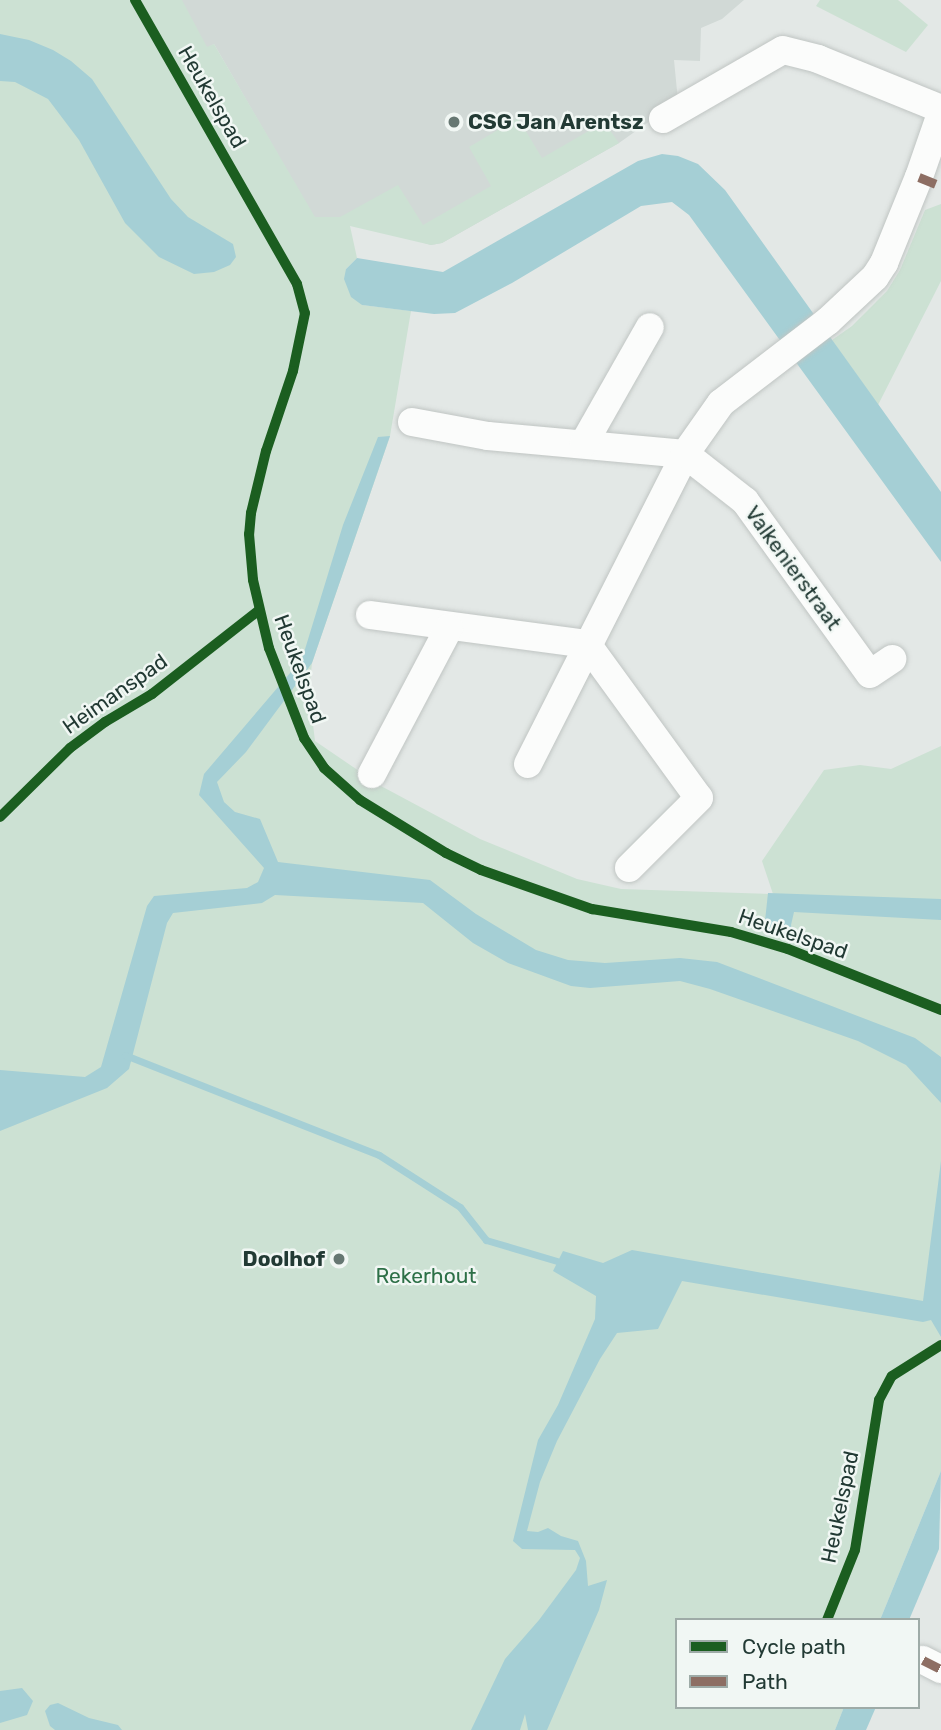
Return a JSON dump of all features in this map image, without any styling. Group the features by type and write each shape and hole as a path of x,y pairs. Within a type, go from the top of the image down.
{"street":[{"path":"663,119 783,50 818,59 941,109"},
{"path":"528,764 685,454 721,403 828,321 875,277 930,182 941,114"},
{"path":"584,443 650,327"},
{"path":"412,422 488,436 685,454"},
{"name":"Valkenierstraat","path":"685,454 745,501 870,674 892,659"},
{"path":"370,615 449,628 587,644 699,798 629,868"},
{"path":"372,774 449,628"}],"shaded area":[{"name":"CSG Jan Arentsz","path":"179,0 744,0 722,19 701,28 700,61 674,60 678,101 619,143 442,243 431,245 340,217 314,217 214,44 207,48"}],"green space":[{"name":"Rekerhout","path":"0,0 182,0 207,47 214,44 315,217 340,217 398,185 423,225 491,186 469,147 518,118 542,158 604,122 619,143 442,243 431,245 350,226 357,258 346,269 362,305 411,311 390,436 312,663 309,692 315,741 381,786 480,839 577,879 621,889 773,894 762,861 824,770 860,765 891,769 941,746 941,1471 881,1618 675,1618 675,1709 843,1709 835,1730 0,1730"},
{"path":"820,0 898,0 928,25 906,52 816,6"},
{"path":"941,204 941,281 878,405 832,340 852,326 887,291 900,270 925,210"}],"water":[{"path":"0,34 29,40 53,50 92,79 171,199 188,217 233,244 236,257 230,265 214,272 194,274 159,257 125,223 79,140 48,99 15,82 0,81"},
{"path":"662,154 678,156 698,164 725,190 941,492 941,562 689,215 672,202 641,206 512,283 455,313 434,314 362,305 351,297 344,279 346,269 357,258 443,272 638,161"},
{"path":"390,436 312,663 246,752 217,782 224,802 235,812 260,819 278,862 430,880 476,914 536,950 568,960 605,963 680,958 717,962 915,1038 941,1057 941,1103 906,1065 858,1041 710,989 680,981 590,988 571,986 508,963 473,943 423,903 275,895 262,903 173,913 167,923 129,1069 107,1088 0,1131 0,1070 85,1077 101,1067 147,906 154,896 247,888 258,882 264,868 199,795 204,774 302,659 343,525 378,437"},
{"path":"768,893 941,899 941,920 794,912 791,925 795,941 764,930"},
{"path":"941,1161 941,1337 931,1320 923,1322 682,1281 658,1329 617,1333 600,1359 557,1441 540,1482 527,1531 538,1532 548,1528 561,1536 578,1541 586,1561 588,1586 607,1580 599,1610 547,1730 528,1730 525,1714 520,1730 471,1730 505,1659 539,1620 576,1570 580,1558 575,1550 522,1549 513,1541 538,1440 558,1405 595,1319 596,1296 553,1271 563,1251 603,1263 632,1250 923,1301"},
{"path":"941,1471 939,1549 910,1618 881,1618"},
{"path":"22,1688 33,1701 27,1715 0,1723 0,1691"},
{"path":"58,1703 89,1718 118,1725 122,1730 55,1730 50,1726 45,1711 50,1705"},
{"path":"843,1709 875,1709 866,1730 835,1730"}],"waterway":[{"path":"125,1055 379,1155 460,1207 486,1240 557,1261"}],"marked path":[{"path":"919,177 941,186"},
{"path":"923,1660 941,1669"}],"cycle path":[{"name":"Heukelspad","path":"135,0 297,284 305,313 293,371 266,451 251,513 249,534 253,580 269,648 304,738 324,768 360,800 446,853 481,870 592,909 731,932 788,949 941,1010"},
{"name":"Heimanspad","path":"0,817 70,748 105,722 152,694 259,610"},
{"name":"Heukelspad","path":"828,1618 855,1550 879,1400 892,1376 941,1345"}],"place":[{"name":"CSG Jan Arentsz","path":"454,122"},
{"name":"Doolhof","path":"339,1259"}]}
